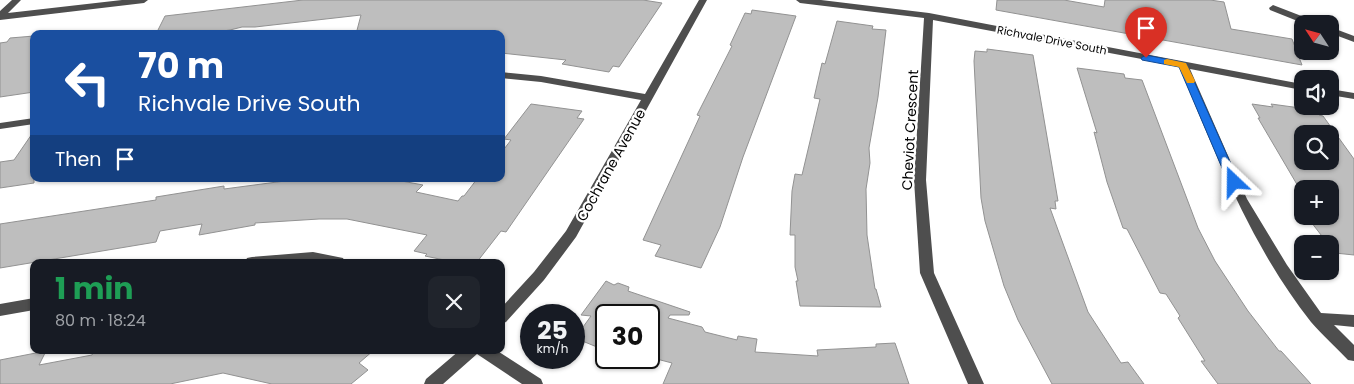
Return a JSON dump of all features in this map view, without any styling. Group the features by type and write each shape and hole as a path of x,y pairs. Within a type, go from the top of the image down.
{"street":[{"path":"0,16 17,0"},
{"path":"0,16 144,0"},
{"name":"Cochrane Avenue","path":"505,314 539,276 572,234 703,0"},
{"name":"Richvale Drive South","path":"800,0 929,16 1294,86"},
{"path":"1273,8 1294,16"},
{"name":"Cheviot Crescent","path":"929,16 920,180 928,273 976,384"},
{"path":"1339,33 1354,39"},
{"path":"1183,65 1241,199 1282,269 1317,318 1354,355"},
{"path":"505,76 648,98"},
{"path":"1339,94 1354,96"},
{"path":"0,126 30,122"},
{"path":"289,259 313,257 323,259"},
{"path":"0,310 30,305"},
{"path":"1317,318 1354,321"},
{"path":"432,384 466,354"},
{"path":"489,354 535,384"}],"building":[{"path":"303,0 643,0 662,3 619,67 613,66 609,72 562,64 566,60 505,53 505,30 357,30 361,15 242,27 230,30 158,30 165,16"},
{"path":"997,0 1064,0 1104,7 1105,0 1210,0 1224,2 1231,29 1292,39 1294,60 1300,60 1302,65 996,10"},
{"path":"752,10 796,16 743,157 720,227 701,268 655,256 661,245 643,240 700,116 697,115 732,46 730,45 745,13 751,14"},
{"path":"837,21 873,26 872,29 886,30 878,97 869,148 870,163 866,189 867,235 875,289 881,307 800,306 796,281 798,281 795,267 795,235 790,235 792,191 795,174 802,175 820,99 814,98 822,63 825,64"},
{"path":"30,36 30,93 0,97 0,43 7,42 10,38"},
{"path":"987,49 1033,55 1058,201 1055,201 1056,209 1050,208 1088,312 1121,363 1128,362 1144,384 1052,384 1018,320 1004,286 985,221 981,198 974,61 975,51 987,52"},
{"path":"1077,68 1124,74 1125,78 1142,80 1198,228 1215,261 1248,311 1279,351 1311,384 1218,384 1201,361 1205,361 1178,318 1180,316 1166,294 1160,293 1127,229 1123,228 1107,182 1094,132 1097,133"},
{"path":"531,104 582,111 577,118 584,119 506,232 501,231 479,259 440,259 414,251 427,235 347,219 319,219 255,223 255,225 199,235 202,224 160,231 156,242 54,259 30,259 30,263 0,268 0,224 156,200 156,197 224,186 224,189 277,182 407,182 423,185 416,192 458,201 475,182 505,182 505,148 511,140 505,138"},
{"path":"1252,104 1294,107 1294,115 1323,116 1329,125 1294,125 1294,170 1339,170 1339,138 1354,159 1354,255 1339,253 1339,235 1321,235 1313,225 1339,225 1339,180 1294,180 1258,118 1260,118"},
{"path":"30,137 30,182 34,183 0,188 0,162 14,160"},
{"path":"606,281 614,285 618,283 629,287 628,291 690,312 689,315 670,315 668,318 702,327 705,332 737,340 738,336 757,339 755,352 818,356 817,350 876,347 876,344 895,343 909,384 663,384 672,363 660,360 660,304 595,304 595,346 585,342 585,324 591,316 585,315 585,310"},
{"path":"31,354 44,354 39,365 92,355 369,354 359,363 368,370 351,384 272,384 223,373 170,384 0,384 0,360"}],"slow traffic":[{"path":"1167,62 1183,65 1190,81"}],"route":[{"path":"1146,58 1183,65 1234,182"}]}
